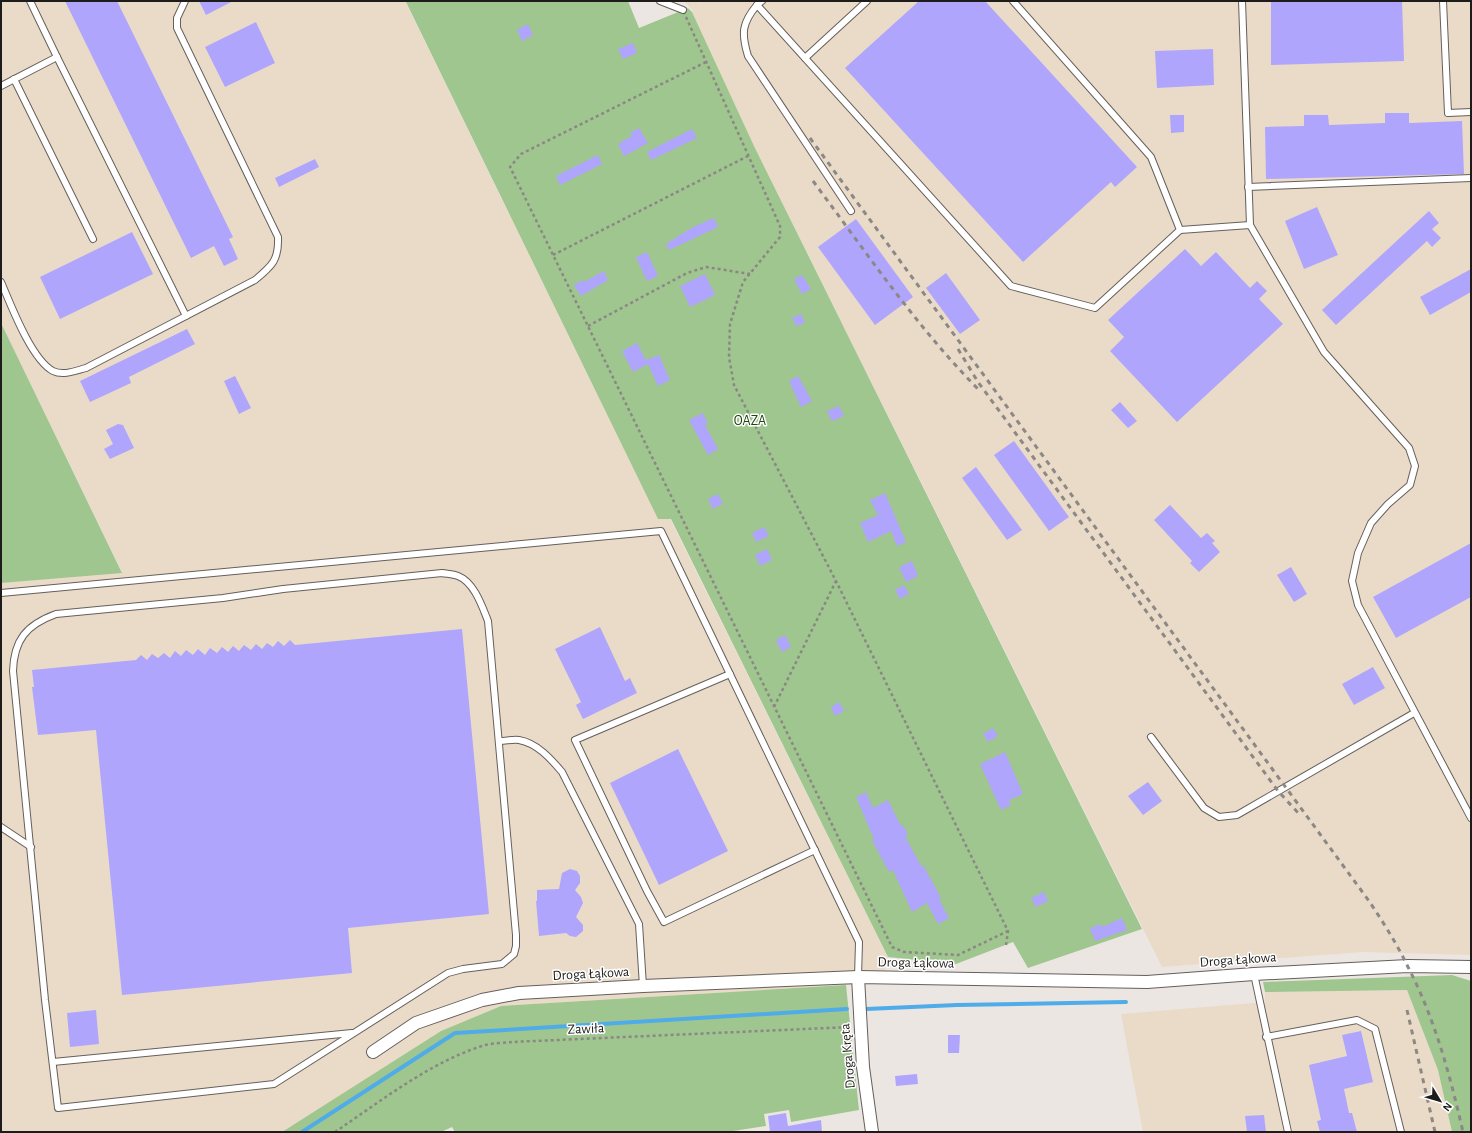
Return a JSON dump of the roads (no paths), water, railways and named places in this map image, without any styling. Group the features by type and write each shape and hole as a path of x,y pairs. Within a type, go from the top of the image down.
{"street":[{"name":"Droga Łąkowa","path":"373,1052 416,1024 482,1000 519,993 858,977 1146,982 1254,974 1408,966 1471,967"},
{"name":"Droga Kręta","path":"858,977 863,1067 872,1132"}],"lane":[{"path":"30,1 186,316"},
{"path":"1,282 28,340 43,363 53,371 66,374 86,368 255,280 270,268 279,252 278,237 177,28 177,18 185,1"},
{"path":"660,1 683,10"},
{"path":"805,58 868,1"},
{"path":"1013,1 1151,156 1180,230"},
{"path":"1242,1 1250,224 1324,352 1409,448 1415,466 1410,485 1388,504 1372,523 1358,553 1352,581 1358,606 1471,818"},
{"path":"1443,1 1448,113 1471,112"},
{"path":"851,211 748,56 743,32 747,18 759,3 805,58 1011,286 1095,308 1180,230 1250,224"},
{"path":"1,86 57,57"},
{"path":"14,79 93,239"},
{"path":"1248,187 1471,178"},
{"path":"1,593 661,531 859,942 858,977"},
{"path":"442,573 459,576 469,585 481,604 488,621 500,741 516,935 514,954 502,964 463,969 448,973 274,1084 58,1108 14,679 13,655 20,639 29,628 40,620 56,614 223,598 283,589 420,574 442,573"},
{"path":"730,674 575,740 647,891 664,922 815,850"},
{"path":"1151,737 1204,808 1219,817 1231,816 1237,815 1414,712"},
{"path":"500,741 519,740 534,746 549,757 562,772 639,924 643,986"},
{"path":"1,827 31,847"},
{"path":"1254,974 1266,1037 1288,1132"},
{"path":"1266,1037 1357,1020 1375,1029 1401,1132"},
{"path":"53,1062 354,1033"}],"waterway":[{"path":"866,1009 957,1005 1126,1002"},
{"path":"302,1132 455,1033 847,1009"}],"railway":[{"path":"810,138 1369,901 1390,933 1418,987 1441,1048 1453,1089 1463,1132"},
{"path":"813,181 913,314 955,365 978,389"},
{"path":"958,349 978,382 1278,791 1301,816"},
{"path":"1407,1010 1435,1132"}],"park label":[{"name":"OAZA","path":"750,421"}]}
